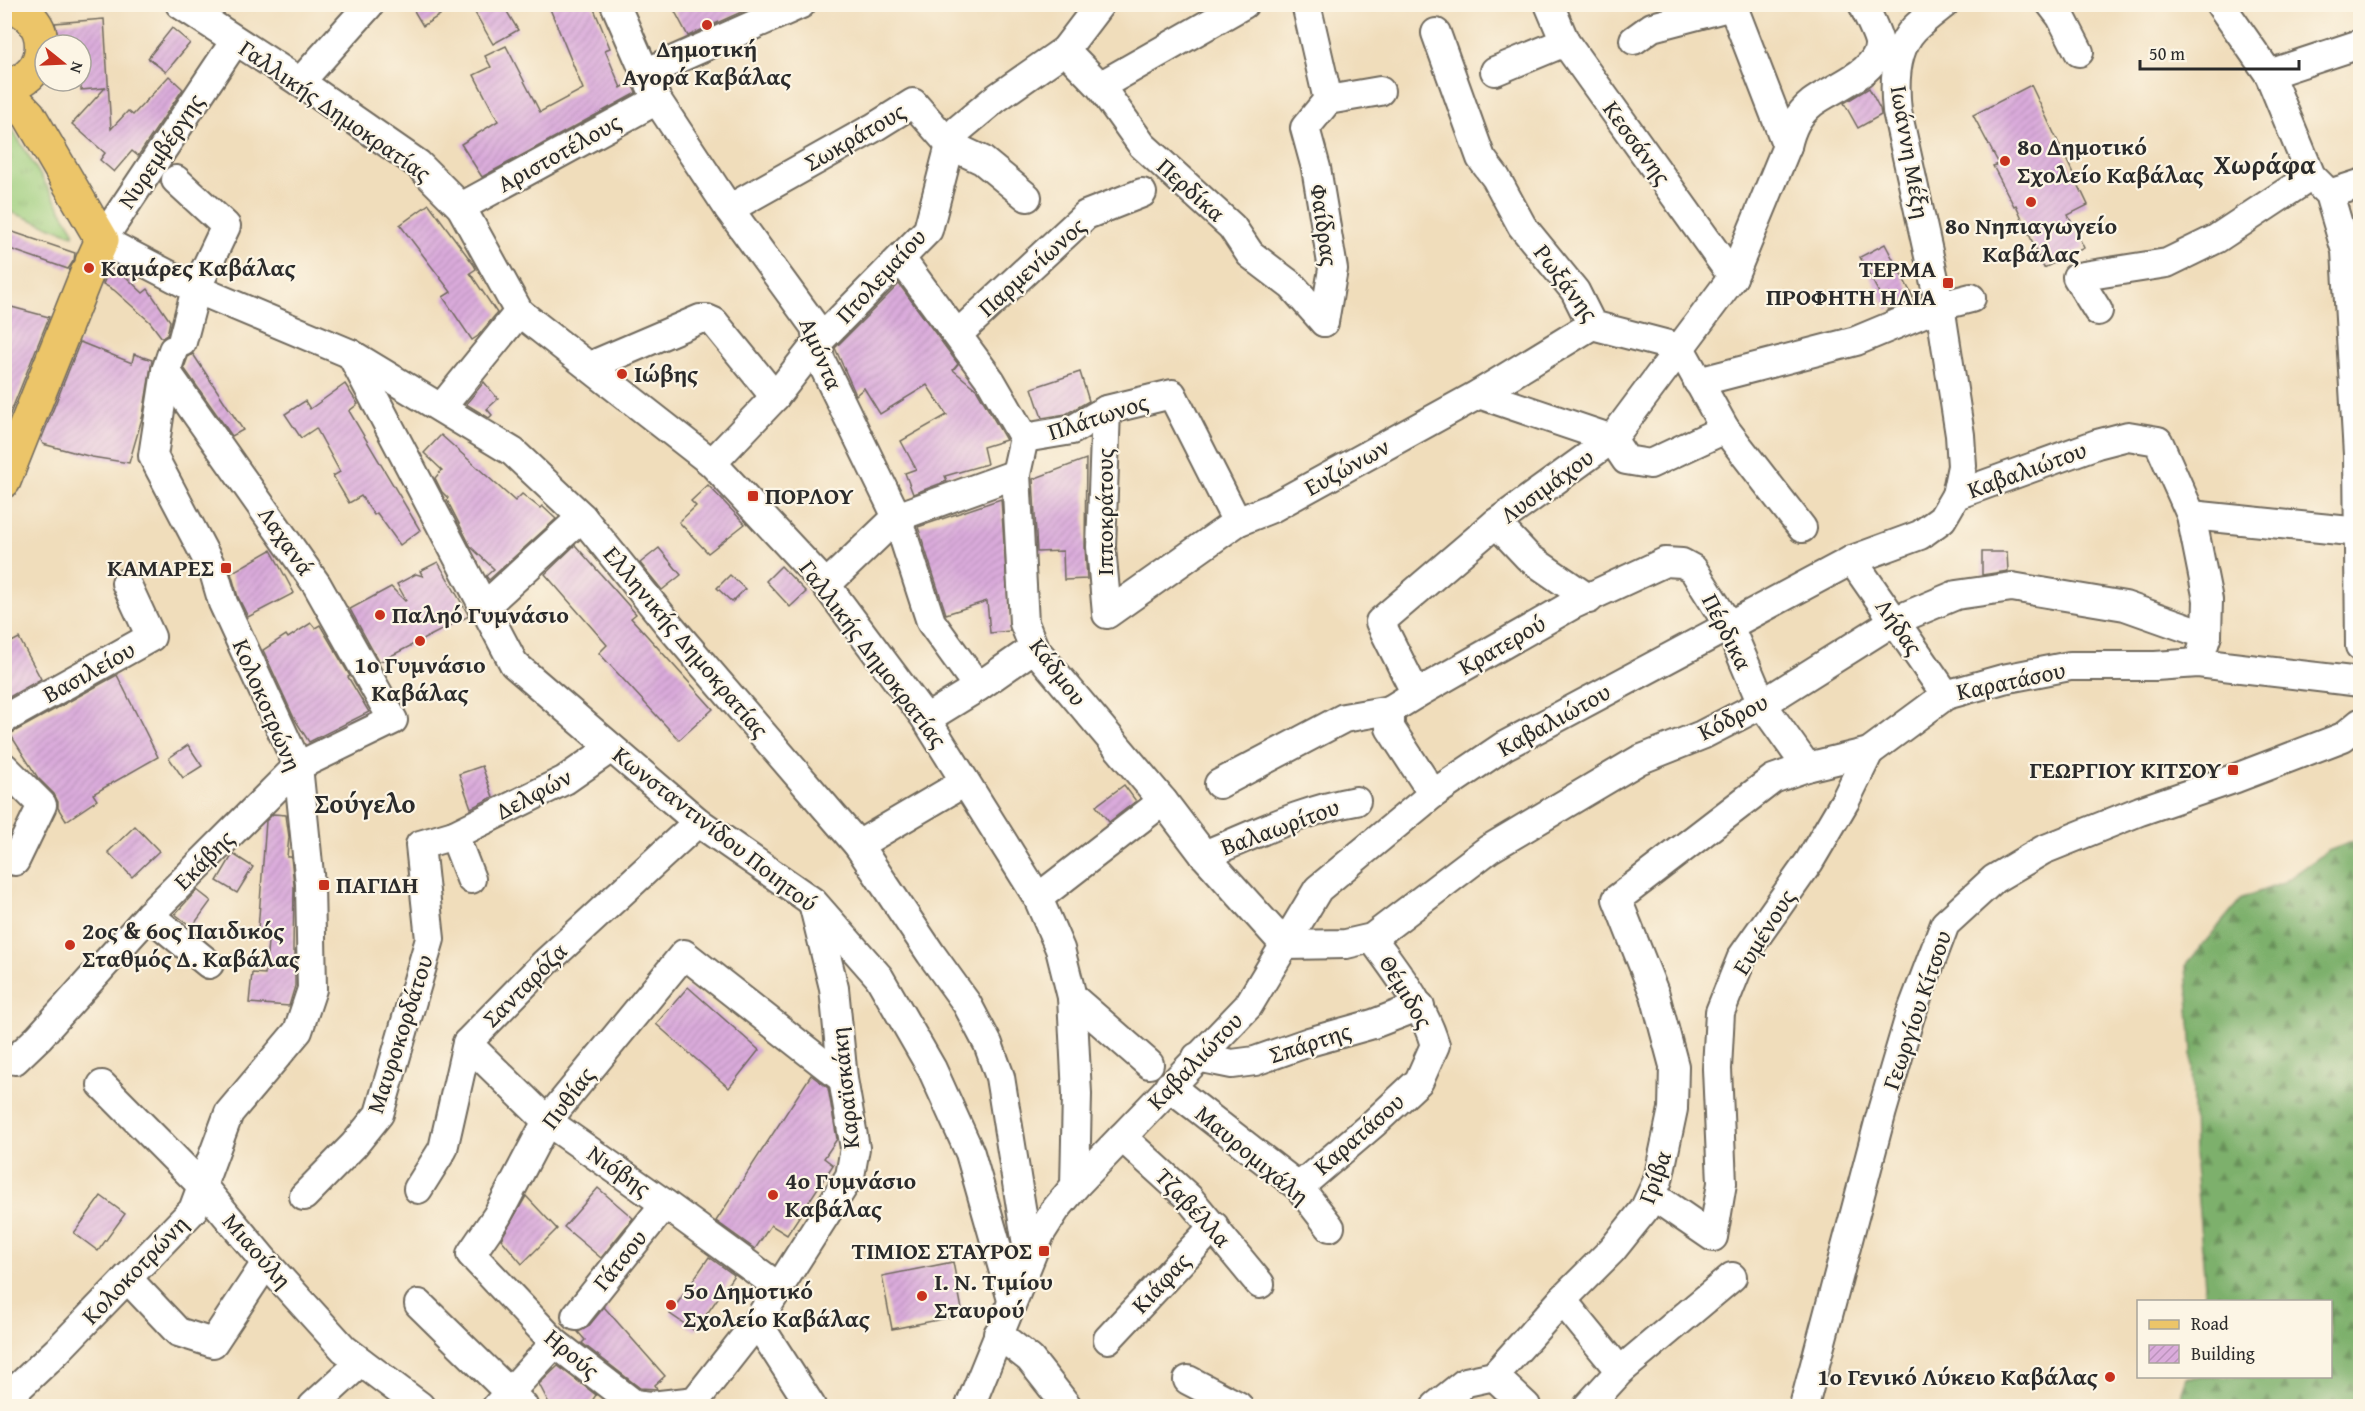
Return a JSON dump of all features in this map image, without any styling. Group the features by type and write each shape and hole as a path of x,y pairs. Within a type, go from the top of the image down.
{"main road":[{"path":"10,5 30,16 36,24 42,43 38,63 11,84 29,115 94,259"},
{"name":"Νυρεμβέργης","path":"4,481 11,445 94,259"}],"street":[{"name":"Γαλλικής Δημοκρατίας","path":"180,4 300,82 418,164 460,207 519,312 712,463 826,585 926,718 1038,898 1060,949 1072,997 1077,1094 1075,1186"},
{"path":"300,82 370,4"},
{"name":"Αμύντα","path":"615,4 657,100 729,209 815,327 820,359 897,517 931,622 978,687"},
{"name":"Πτολεμαίου","path":"712,463 775,397 818,342 928,230 950,145 959,129 996,99 1065,51 1100,4"},
{"path":"1100,86 1244,4"},
{"path":"1305,4 1328,100 1380,91"},
{"name":"Κεσσάνης","path":"1548,4 1565,42 1733,277"},
{"name":"Λυσιμάχου","path":"1416,694 1380,622 1496,523 1612,439 1733,277 1787,146 1791,128 1812,104 1869,68 1875,58 1879,44 1863,4"},
{"name":"Ιωάννη Μέξη","path":"1944,4 1913,29 1903,46 1894,86 1897,111 1940,306 1960,435 1962,466 1956,495"},
{"path":"1634,40 1652,27 1732,5 1787,146"},
{"path":"645,73 791,7"},
{"path":"2228,7 2269,74 2320,185 2346,251 2358,455 2361,646"},
{"path":"2064,9 2079,52"},
{"name":"Ρωξάνης","path":"1436,33 1481,158 1496,178 1522,226 1575,291 1592,325 1680,348"},
{"name":"Νυρεμβέργης","path":"94,259 235,41"},
{"path":"1495,71 1565,42"},
{"path":"2269,74 2361,44"},
{"name":"Περδίκα","path":"1065,51 1100,86 1142,145 1232,227 1250,254 1292,286 1324,322"},
{"name":"Αριστοτέλους","path":"460,207 657,100"},
{"name":"Φαίδρας","path":"1324,322 1333,270 1316,168 1305,128 1328,100"},
{"name":"Σωκράτους","path":"729,209 913,103 950,145 982,160 1027,197"},
{"name":"Κολοκοτρώνη","path":"4,1401 57,1351 193,1210 229,1113 298,1031 312,989 310,884 298,766 223,603 214,572 153,456 173,354 196,288 226,226 177,180"},
{"path":"2098,311 2077,277 2167,263 2320,185 2361,184"},
{"name":"Παρμενίωνος","path":"958,334 1086,215 1142,193"},
{"name":"Ελληνικής Δημοκρατίας","path":"94,259 196,288 351,354 513,452 582,517 669,625 858,845 967,1004 988,1044 1000,1077 1029,1257"},
{"path":"902,259 991,381 1024,438"},
{"path":"1698,382 1856,341 1940,306 1971,298"},
{"path":"441,408 519,312"},
{"path":"590,366 700,318 708,319 714,322 775,397"},
{"name":"Ευζώνων","path":"1107,614 1237,522 1272,508 1479,394 1592,325"},
{"path":"1680,348 1725,429 1802,528"},
{"name":"Λαχανά","path":"173,354 317,585 393,720"},
{"name":"Κωνσταντινίδου Ποιητού","path":"351,354 514,663 698,822 813,902 879,977 932,1069 970,1153 1012,1300"},
{"name":"Πλάτωνος","path":"1024,438 1072,430 1106,410 1172,394 1237,522"},
{"path":"1479,394 1612,439 1626,460 1650,464 1725,429"},
{"name":"Ιπποκράτους","path":"1106,410 1101,547 1107,614"},
{"name":"Καβαλιώτου","path":"1075,1186 1248,1006 1318,889 1433,794 1503,746 1852,560 1920,535 1942,519 1956,495 2097,444 2128,436 2158,441 2192,515"},
{"name":"Κάδμου","path":"1024,438 1016,474 1024,623 1034,648 1163,801 1204,855 1285,945"},
{"path":"826,585 897,517 1016,474"},
{"path":"2198,663 2207,635 2208,600 2192,515 2360,532"},
{"path":"485,606 582,517"},
{"path":"1496,523 1528,557 1589,599"},
{"name":"Λήδας","path":"1852,560 1946,695"},
{"name":"Κρατερού","path":"1416,694 1572,605 1665,562 1682,563"},
{"name":"Πέρδικα","path":"1682,563 1693,569 1729,626 1762,705 1806,767"},
{"name":"Βασιλείου","path":"4,719 152,637 126,583"},
{"name":"Κόδρου","path":"1285,945 1346,944 1372,938 1489,849 1639,760 1702,735 1762,705 1894,621 1956,595 2012,587 2125,606 2207,635"},
{"path":"926,718 978,687 1034,648"},
{"name":"Καρατάσου","path":"1617,899 1773,779 1806,767 1869,752 1946,695 2003,679 2070,666 2155,666 2198,663 2361,682"},
{"path":"1218,784 1344,718 1390,710 1416,694"},
{"path":"1390,710 1390,728 1433,794"},
{"name":"Εκάβης","path":"8,1056 39,1037 149,915 298,766 393,720"},
{"name":"Γεωργίου Κίτσου","path":"1804,1407 1882,1111 1910,1016 1945,924 1994,879 2043,850 2140,811 2236,778 2343,737 2361,723"},
{"name":"Δελφών","path":"420,845 454,835 565,780 611,748"},
{"name":"Ευμένους","path":"1652,1195 1713,1237 1722,1183 1717,1069 1720,1012 1743,957 1809,862 1845,801 1869,752"},
{"path":"4,766 42,805 15,861"},
{"path":"858,845 965,782"},
{"path":"1038,898 1163,801"},
{"name":"Βαλαωρίτου","path":"1204,855 1290,819 1328,806 1356,801"},
{"name":"Σανταρόζα","path":"418,1189 443,1149 468,1042 545,963 698,822"},
{"path":"454,835 471,879"},
{"name":"Μαυροκορδάτου","path":"304,1196 354,1145 379,1114 430,939 420,845"},
{"name":"Γρίβα","path":"1494,1376 1562,1300 1612,1250 1644,1210 1652,1195 1666,1148 1673,1109 1674,1066 1655,995 1617,899"},
{"name":"Καραϊσκάκη","path":"694,1404 757,1322 850,1176 855,1148 843,1079 834,988 813,902"},
{"path":"149,915 209,964"},
{"name":"Θέμιδος","path":"1372,938 1428,1021 1435,1045 1419,1081"},
{"name":"Πυθίας","path":"471,1254 497,1216 547,1121 684,954 843,1079"},
{"path":"1072,997 1149,1064"},
{"name":"Σπάρτης","path":"1197,1057 1232,1064 1255,1061 1309,1042 1373,1024 1419,1006"},
{"name":"Νιόβης","path":"468,1042 547,1121 780,1288"},
{"name":"Καρατάσου","path":"1299,1187 1374,1124 1419,1081"},
{"name":"Μιαούλη","path":"102,1085 203,1187 266,1263 344,1349 417,1406"},
{"name":"Μαυρομιχάλη","path":"1169,1086 1299,1187 1330,1227"},
{"name":"Τζαβέλλα","path":"1122,1137 1188,1197 1260,1284"},
{"path":"970,1407 1029,1257 1045,1226 1075,1186"},
{"name":"Γάτσου","path":"576,1316 665,1204"},
{"name":"Κιάφας","path":"1108,1339 1214,1226"},
{"name":"Ηρούς","path":"471,1254 555,1343 634,1404 651,1406 694,1404"},
{"path":"127,1278 178,1332 213,1343 266,1263"},
{"path":"1588,1407 1620,1371 1732,1277"},
{"path":"1562,1300 1620,1371"},
{"path":"419,1304 510,1402 555,1343"},
{"path":"757,1322 811,1407"},
{"path":"998,1334 1030,1359 1067,1407"},
{"path":"313,1407 361,1362"},
{"path":"1436,1407 1466,1382 1494,1376 1526,1407"},
{"path":"1188,1380 1238,1407"}],"green space":[{"path":"5,117 74,231 73,235 5,210"},
{"path":"2360,839 2360,1406 2177,1406 2187,1378 2332,1378 2332,1300 2203,1300 2205,1285 2194,1154 2192,1052 2186,965 2242,898 2281,884 2328,851"}],"building":[{"path":"410,4 457,4 423,26"},
{"path":"470,4 503,5 518,30 493,44"},
{"path":"548,4 592,4 610,48 605,50 621,88 631,82 636,93 482,177 461,144 498,121 474,75 491,67 485,56 506,46 540,112 583,89"},
{"name":"Δημοτική Αγορά Καβάλας","path":"671,4 759,4 688,36"},
{"path":"104,19 111,129 128,111 133,115 169,76 183,89 138,156 132,151 114,172 100,160 105,153 72,124 105,88 93,89 93,33 57,33 55,23"},
{"path":"172,28 190,43 166,72 148,58"},
{"path":"2031,85 2088,205 2068,215 2084,248 2044,268 2016,205 2014,206 1993,166 1999,164 1973,115"},
{"path":"1869,88 1881,115 1858,128 1844,103"},
{"path":"429,204 474,265 476,269 470,273 497,313 472,340 443,297 451,292 400,225"},
{"path":"4,229 75,253 74,260 68,269 4,247"},
{"path":"1885,244 1913,297 1888,310 1860,257"},
{"path":"110,268 126,277 143,293 148,289 170,321 167,335 162,338 150,322 114,290 103,284"},
{"path":"899,284 958,364 953,370 977,390 1006,440 983,447 987,464 945,476 947,481 913,494 905,473 916,469 901,441 947,415 927,385 880,414 864,388 856,395 835,348"},
{"path":"4,305 49,317 4,429"},
{"path":"80,342 132,363 134,354 152,360 143,415 129,463 92,457 43,444 41,440"},
{"path":"193,354 243,430 232,436 184,368 188,357"},
{"path":"1080,372 1089,401 1066,414 1042,418 1032,388"},
{"path":"484,382 498,399 487,409 492,415 489,418 466,404"},
{"path":"345,384 358,404 349,411 420,530 400,545 377,513 374,515 361,496 349,503 333,476 340,472 316,428 301,438 285,414 305,401 310,409"},
{"path":"441,435 515,501 522,494 540,508 542,506 556,519 489,580 486,576 494,569 471,547 448,498 435,478 442,470 424,453"},
{"path":"1086,459 1087,579 1064,580 1063,551 1037,552 1033,479"},
{"path":"708,485 745,524 708,553 679,522 696,506 691,501"},
{"path":"1001,499 1010,631 990,633 987,601 946,614 918,527"},
{"path":"575,545 636,614 631,618 713,709 679,740 599,653 607,645 545,574"},
{"path":"659,548 681,575 662,590 640,563"},
{"path":"271,550 294,593 248,617 238,597 231,573"},
{"path":"1982,552 2007,552 2008,571 1982,575"},
{"name":"Παληό Γυμνάσιο","path":"438,562 469,616 379,662 350,609 391,587 405,601 397,584 416,574 423,576 420,571"},
{"path":"781,566 806,592 790,607 766,581"},
{"path":"730,575 745,589 732,602 717,588"},
{"path":"311,623 315,628 320,625 369,712 309,742 294,718 263,650"},
{"path":"19,638 41,679 4,700 4,646"},
{"path":"117,675 158,757 93,794 97,800 66,821 58,808 54,794 38,778 10,734"},
{"path":"188,745 202,766 183,778 169,758"},
{"path":"482,766 493,797 471,808 459,774"},
{"path":"1124,785 1136,801 1109,822 1096,806"},
{"path":"273,814 286,815 289,837 287,857 291,857 294,885 295,986 289,1006 249,1003 252,973 265,974 269,931 258,930 266,821"},
{"path":"135,826 159,851 132,877 108,852"},
{"path":"233,854 253,867 237,893 217,881"},
{"path":"197,890 211,901 192,927 175,914"},
{"path":"688,987 759,1050 729,1088 656,1024"},
{"name":"4ο Γυμνάσιο Καβάλας","path":"811,1075 828,1088 837,1139 824,1158 833,1165 787,1235 771,1225 755,1249 716,1221"},
{"path":"598,1188 633,1218 601,1258 564,1227"},
{"path":"101,1196 125,1214 98,1251 74,1233"},
{"path":"526,1196 557,1229 522,1264 501,1239"},
{"path":"709,1257 734,1275 695,1331 670,1314"},
{"name":"Ι. Ν. Τιμίου Σταυρού","path":"953,1262 963,1315 892,1329 882,1276"},
{"path":"604,1307 665,1376 655,1385 657,1389 640,1388 582,1343 585,1340 578,1332 588,1327"},
{"path":"558,1366 596,1395 588,1407 551,1407 539,1384"}],"place":[{"name":"Δημοτική Αγορά Καβάλας","path":"707,25"},
{"name":"8ο Δημοτικό Σχολείο Καβάλας","path":"2005,161"},
{"name":"8ο Νηπιαγωγείο Καβάλας","path":"2031,202"},
{"name":"Καμάρες Καβάλας","path":"89,268"},
{"name":"ΤΕΡΜΑ ΠΡΟΦΗΤΗ ΗΛΙΑ","path":"1948,283"},
{"name":"Ιώβης","path":"622,374"},
{"name":"ΠΟΡΛΟΥ","path":"753,496"},
{"name":"ΚΑΜΑΡΕΣ","path":"226,568"},
{"name":"Παληό Γυμνάσιο","path":"380,615"},
{"name":"1ο Γυμνάσιο Καβάλας","path":"420,641"},
{"name":"ΓΕΩΡΓΙΟΥ ΚΙΤΣΟΥ","path":"2233,770"},
{"name":"ΠΑΓΙΔΗ","path":"324,885"},
{"name":"2ος & 6ος Παιδικός Σταθμός Δ. Καβάλας","path":"70,945"},
{"name":"4ο Γυμνάσιο Καβάλας","path":"773,1195"},
{"name":"ΤΙΜΙΟΣ ΣΤΑΥΡΟΣ","path":"1044,1251"},
{"name":"Ι. Ν. Τιμίου Σταυρού","path":"922,1296"},
{"name":"5ο Δημοτικό Σχολείο Καβάλας","path":"671,1305"},
{"name":"1ο Γενικό Λύκειο Καβάλας","path":"2110,1377"}],"district":[{"name":"Χωράφα","path":"2265,165"},
{"name":"Σούγελο","path":"365,804"}]}
